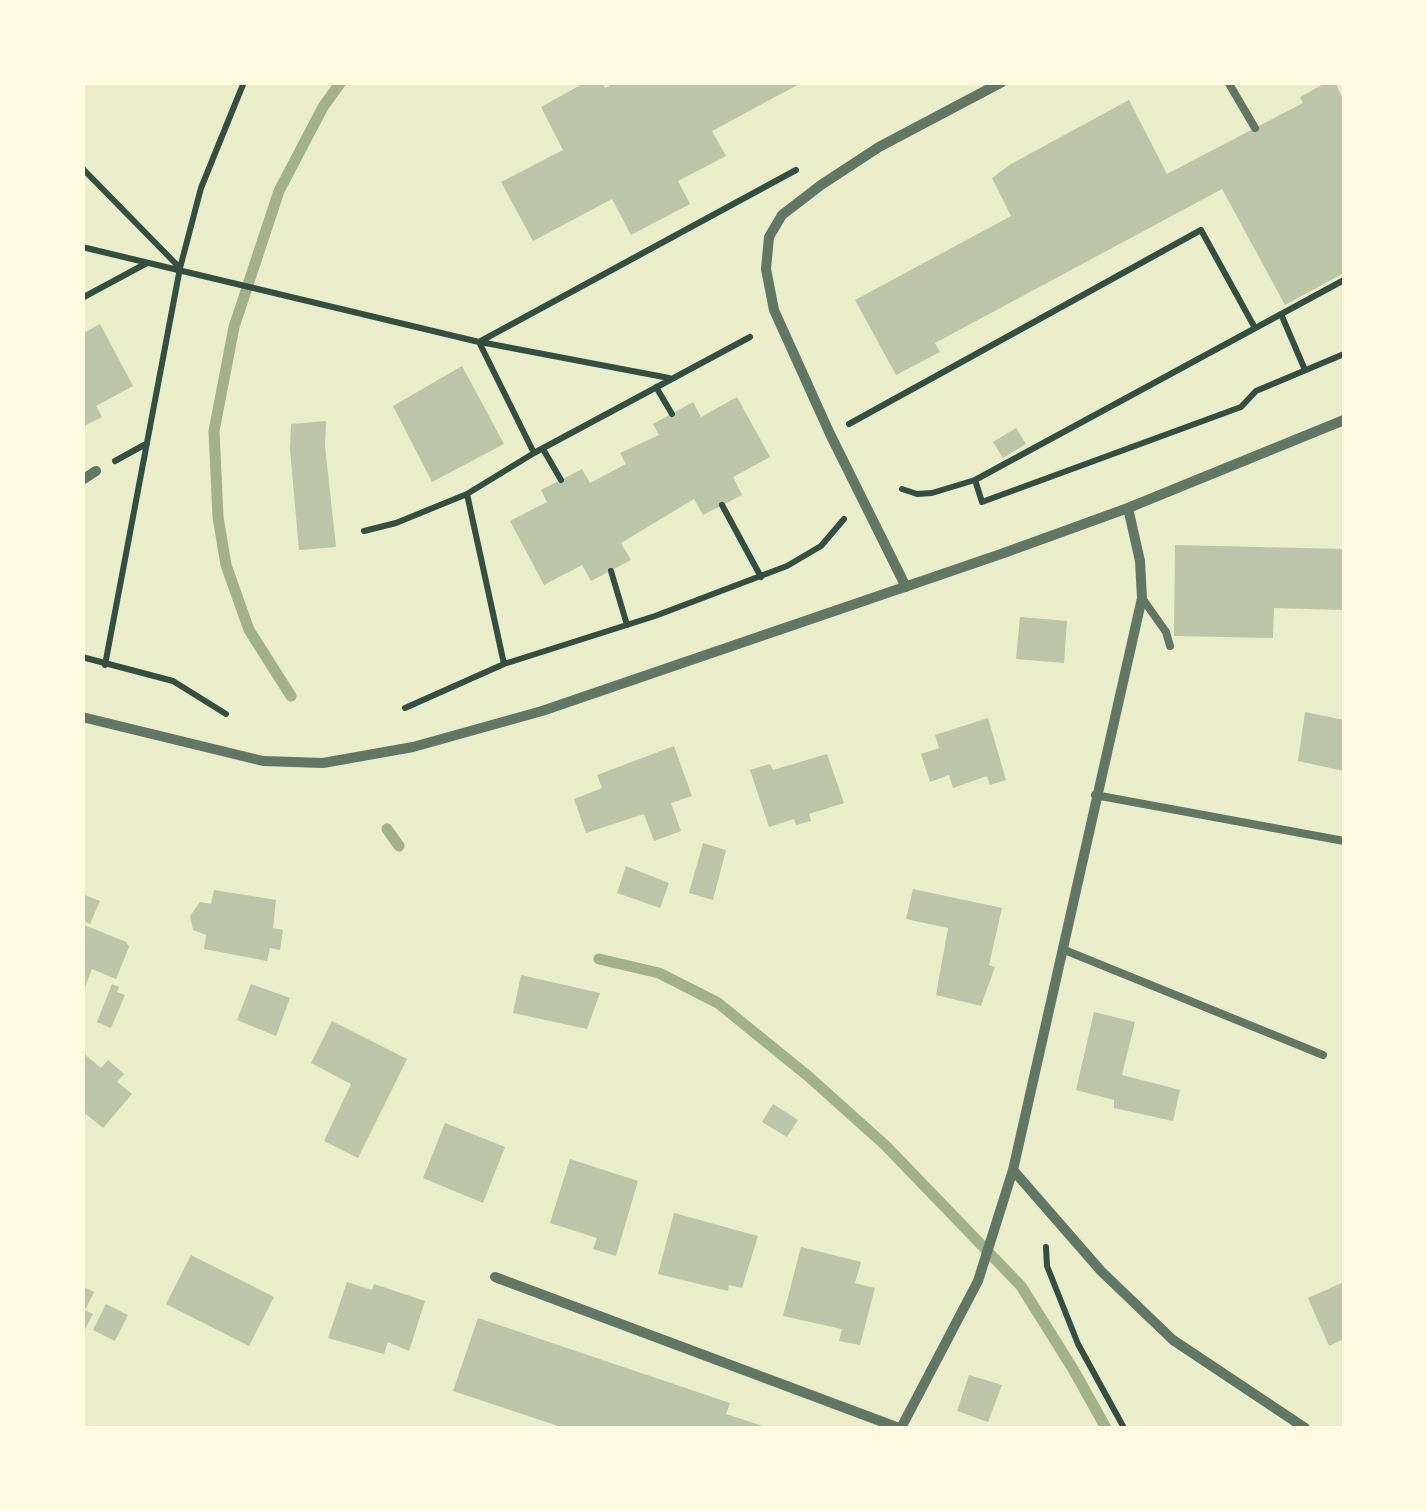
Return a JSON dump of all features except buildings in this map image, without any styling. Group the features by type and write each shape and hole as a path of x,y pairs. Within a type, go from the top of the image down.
{"street":[{"path":"906,587 830,434 769,296 766,256 775,225 798,202 880,147 1002,82"},
{"path":"83,720 263,761 323,763 413,747 542,710 906,587 1128,508 1344,420"},
{"path":"82,480 96,472"},
{"path":"495,1276 900,1428 978,1282 1013,1170 1142,598 1140,561 1128,508"},
{"path":"1013,1170 1101,1270 1173,1340 1305,1428"}],"lane":[{"path":"1228,82 1255,128"},
{"path":"1142,598 1166,632 1170,646"},
{"path":"1095,795 1344,841"},
{"path":"1062,949 1324,1056"}],"path":[{"path":"104,665 180,268 201,188 244,82"},
{"path":"479,342 806,165"},
{"path":"82,168 180,268"},
{"path":"830,434 1201,230 1255,328"},
{"path":"82,248 180,268 293,300 479,342 672,378"},
{"path":"82,298 149,262"},
{"path":"902,489 932,494 975,480 1344,280"},
{"path":"1332,286 1344,288"},
{"path":"1281,314 1304,370"},
{"path":"364,530 396,523 467,494 534,453 750,337"},
{"path":"479,342 534,453"},
{"path":"975,480 982,502 1241,408 1256,392 1344,354"},
{"path":"656,387 672,414"},
{"path":"543,449 560,480"},
{"path":"467,494 504,664"},
{"path":"722,505 762,577"},
{"path":"405,708 504,664 762,577 805,558 844,519"},
{"path":"611,571 627,625"},
{"path":"82,657 185,686 226,714"},
{"path":"1044,1208 1047,1266 1078,1344 1124,1428"}],"waterway":[{"path":"291,696 249,630 226,565 218,517 214,431 234,327 279,191 323,107 341,82"},
{"path":"387,829 399,846"},
{"path":"599,959 659,973 718,1003 885,1145 1021,1286 1106,1428"}]}
